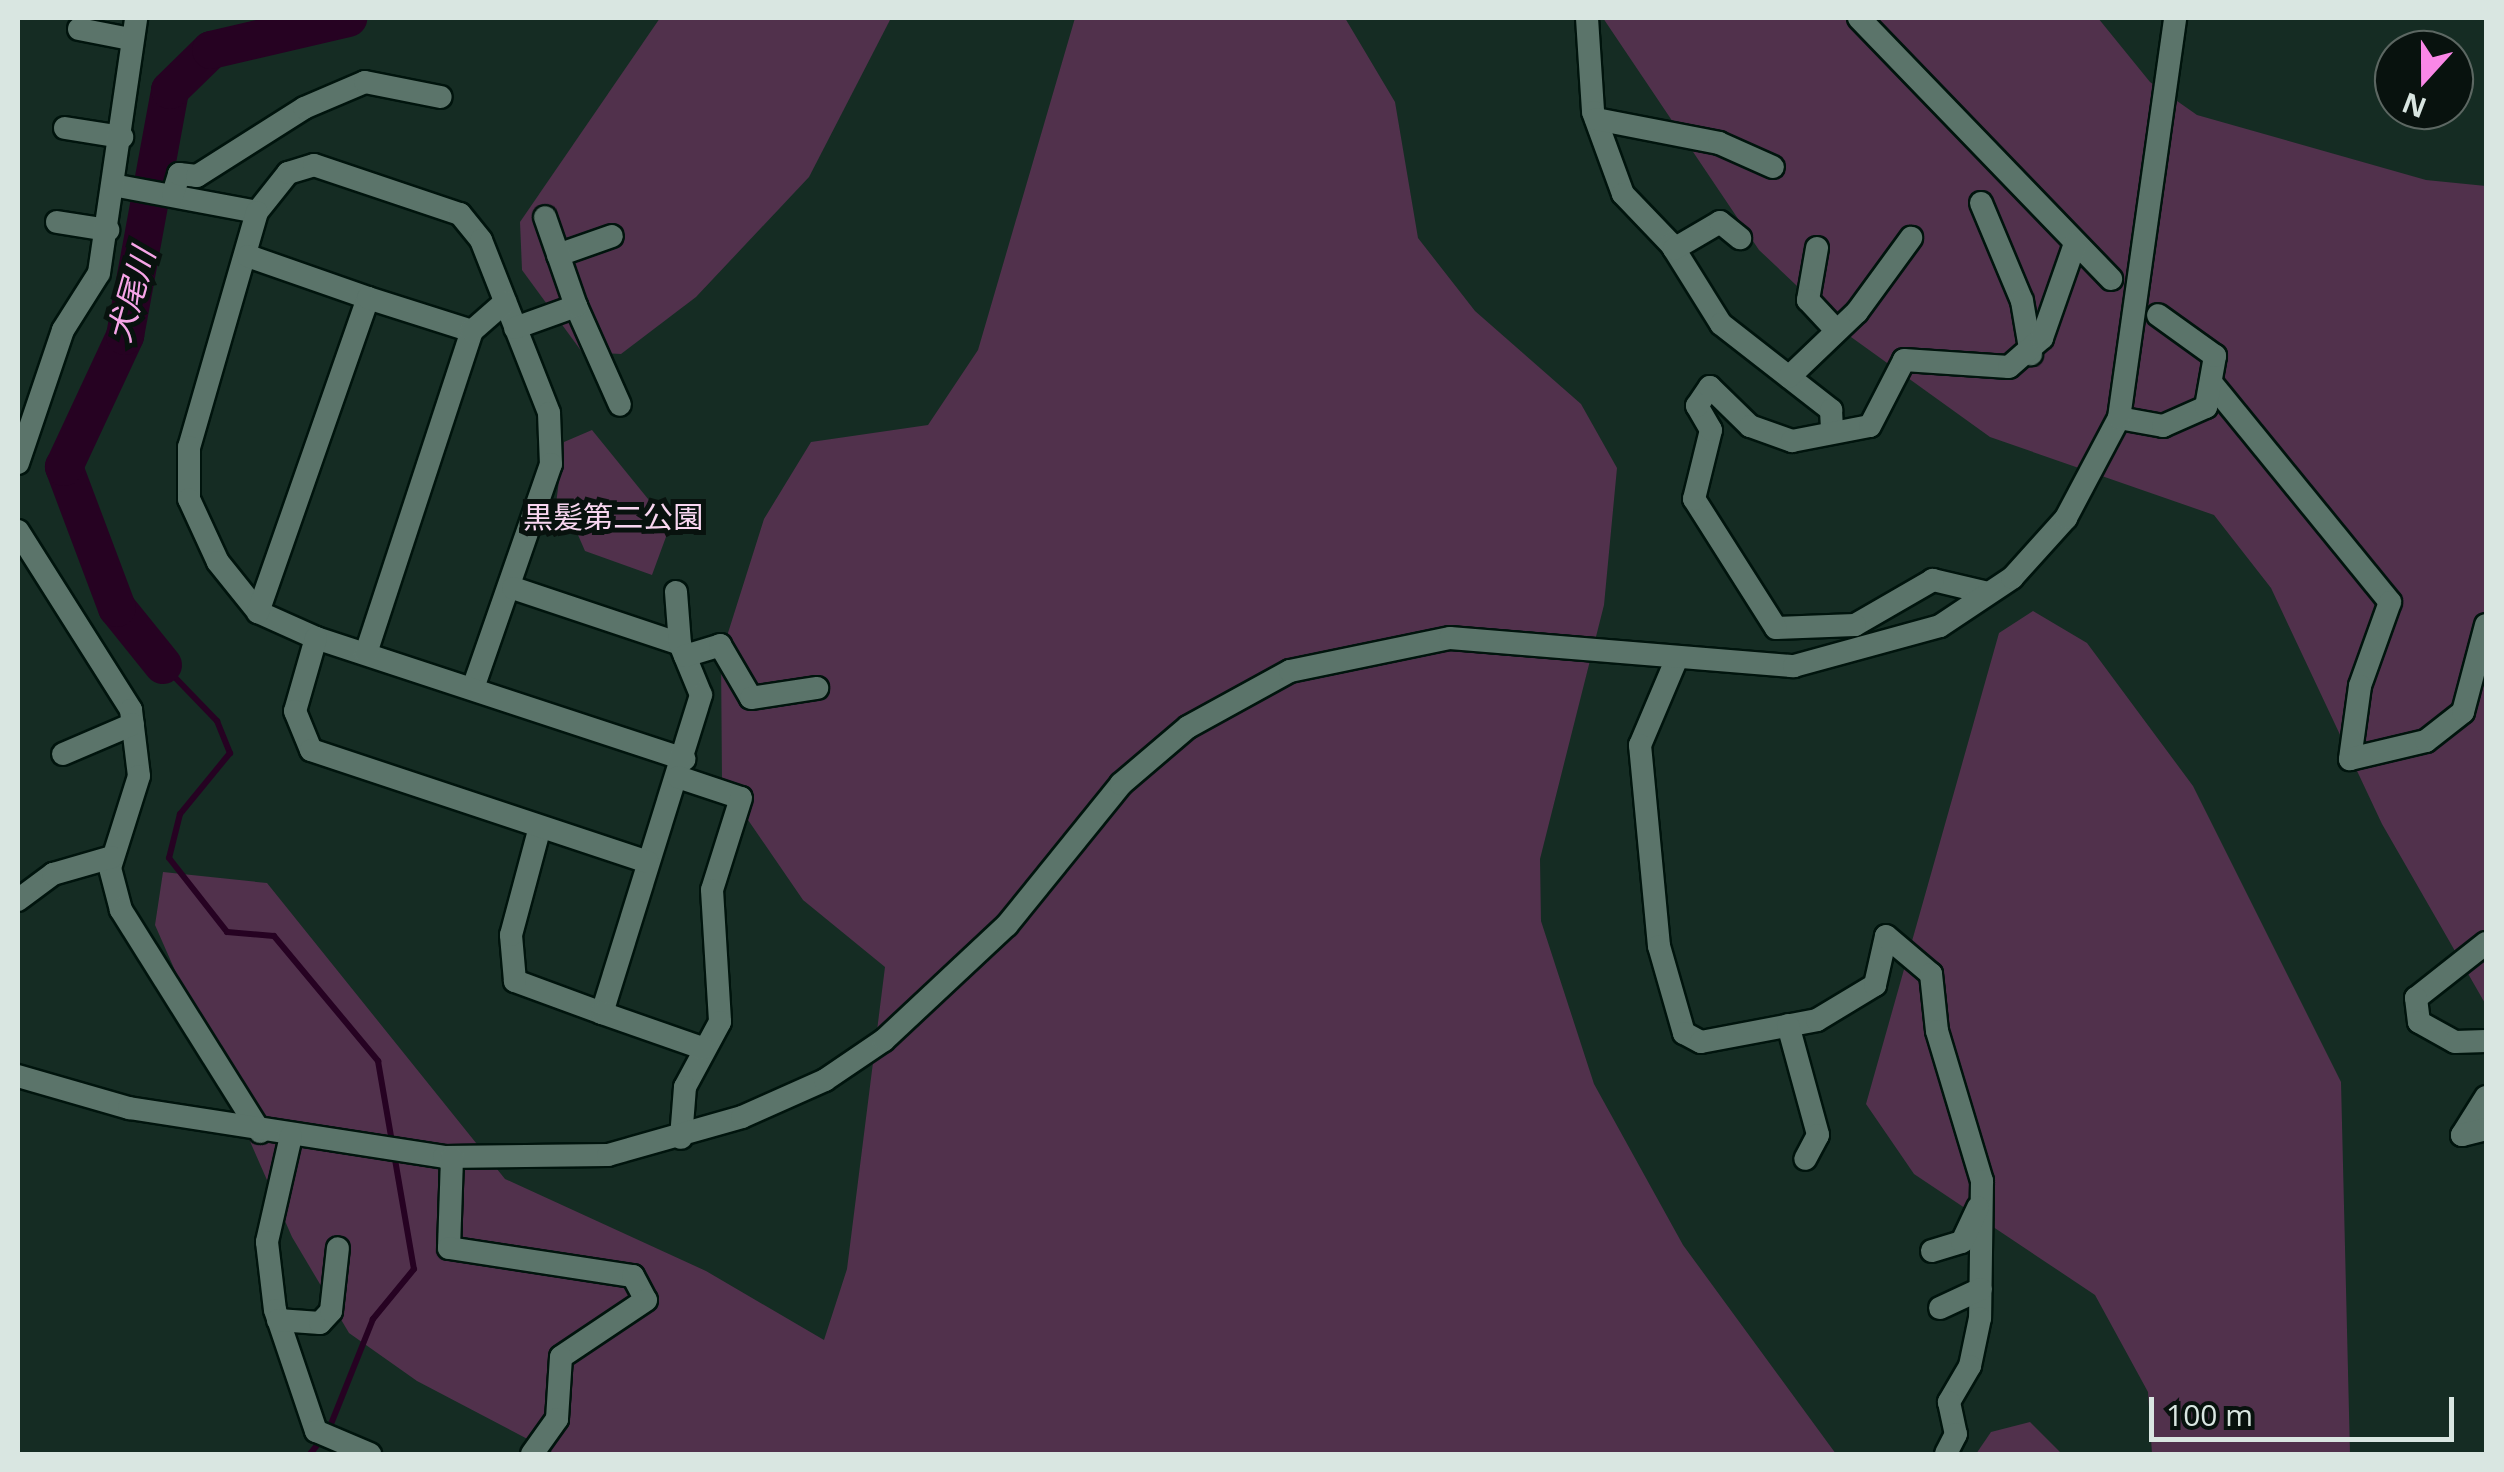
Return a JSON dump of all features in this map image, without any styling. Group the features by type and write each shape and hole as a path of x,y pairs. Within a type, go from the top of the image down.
{"street":[{"path":"1587,18 1596,118 1623,194 1674,249 1722,324 1831,410 1832,430"},
{"path":"1859,18 1875,27 2112,279"},
{"path":"18,1076 260,1132 448,1158 517,1163 681,1138 825,1080 884,1040 1007,925 1121,784 1244,692 1341,656 1450,638 1794,666 1886,648 1988,594 2066,518 2120,418 2175,18"},
{"path":"18,462 127,186 122,138 133,28 79,29"},
{"path":"170,194 179,174 197,176 304,108 364,82 441,97"},
{"path":"1596,118 1719,143 1773,167"},
{"path":"65,128 122,138"},
{"path":"473,688 513,588 551,464 549,412 505,302 460,214 392,188 314,165 288,173 257,212 248,256 188,447 189,499 218,562 258,612 316,638 473,688 681,768 741,798 712,890 720,1022 702,1048 686,1086 681,1138"},
{"path":"127,186 257,212"},
{"path":"1981,203 2022,300 2031,354"},
{"path":"545,218 576,306 620,405"},
{"path":"57,222 108,230"},
{"path":"1674,249 1720,222 1740,238"},
{"path":"558,255 612,236"},
{"path":"1789,377 1835,330 1912,238"},
{"path":"1988,594 1932,580 1855,625 1814,632 1776,628 1758,612 1748,571 1694,499 1710,430 1697,406 1701,390 1710,388 1774,441 1880,418 1904,360 1994,368 2031,354 2076,244"},
{"path":"1817,248 1808,300 1835,330"},
{"path":"248,256 472,331"},
{"path":"258,612 368,298"},
{"path":"366,653 472,331 505,302"},
{"path":"515,328 576,306"},
{"path":"2120,418 2190,421 2213,385 2215,356 2158,315"},
{"path":"2213,385 2390,602 2360,686 2350,759 2426,740 2463,712 2486,625"},
{"path":"18,531 132,724 139,776 112,857 121,910 260,1132"},
{"path":"513,588 682,650 720,645 752,698 817,688"},
{"path":"602,1013 702,696 682,650 676,592"},
{"path":"316,638 295,710 311,750 648,862"},
{"path":"1677,658 1640,745 1659,946 1684,1032 1701,1042 1817,1020 1875,986 1879,947 1886,936 1898,940 1931,974 1982,1199 1980,1289 1970,1366 1949,1402 1956,1434 1946,1454"},
{"path":"63,754 132,724"},
{"path":"540,828 511,935 515,981 702,1048"},
{"path":"18,900 53,874 112,857"},
{"path":"2486,944 2416,998 2419,1022 2455,1042 2486,1041"},
{"path":"1788,1025 1818,1135 1805,1158"},
{"path":"2486,1097 2462,1135 2486,1129"},
{"path":"291,1136 267,1242 278,1320 330,1444 370,1454"},
{"path":"448,1158 449,1248 633,1276 646,1300 561,1357 557,1419 532,1454"},
{"path":"1932,1251 1962,1242 1982,1199"},
{"path":"278,1320 320,1323 331,1311 338,1248"},
{"path":"1940,1308 1980,1289"}],"green space":[{"path":"660,18 891,18 809,177 696,297 621,354 582,352 522,270 520,222"},
{"path":"1075,18 1345,18 1395,102 1418,238 1475,311 1581,404 1617,468 1604,605 1540,859 1541,921 1594,1084 1683,1245 1836,1454 556,1454 417,1381 349,1333 292,1237 155,925 163,872 267,883 505,1179 706,1271 824,1340 847,1269 885,967 803,900 722,782 721,655 764,519 811,442 928,425 978,350"},
{"path":"1603,18 2098,18 2150,82 2197,115 2426,180 2486,186 2486,1005 2382,824 2271,588 2214,515 1990,437 1851,337 1759,250"},
{"name":"黒髪第二公園","path":"592,430 670,526 652,575 585,551 578,535 553,527 564,442"},
{"path":"2033,611 2087,643 2193,786 2341,1082 2350,1454 2152,1454 2148,1392 2095,1295 1914,1174 1866,1104 1999,633"},
{"path":"2030,1422 2062,1454 1976,1454 1991,1432"}],"waterway":[{"name":"犬尾川","path":"163,665 117,608 64,467 125,336 170,90 211,50 348,18"},
{"path":"163,665 217,721 230,753 180,814 169,858 227,932 274,936 378,1061 414,1269 373,1319 329,1429"},
{"path":"310,1454 322,1439"}]}
